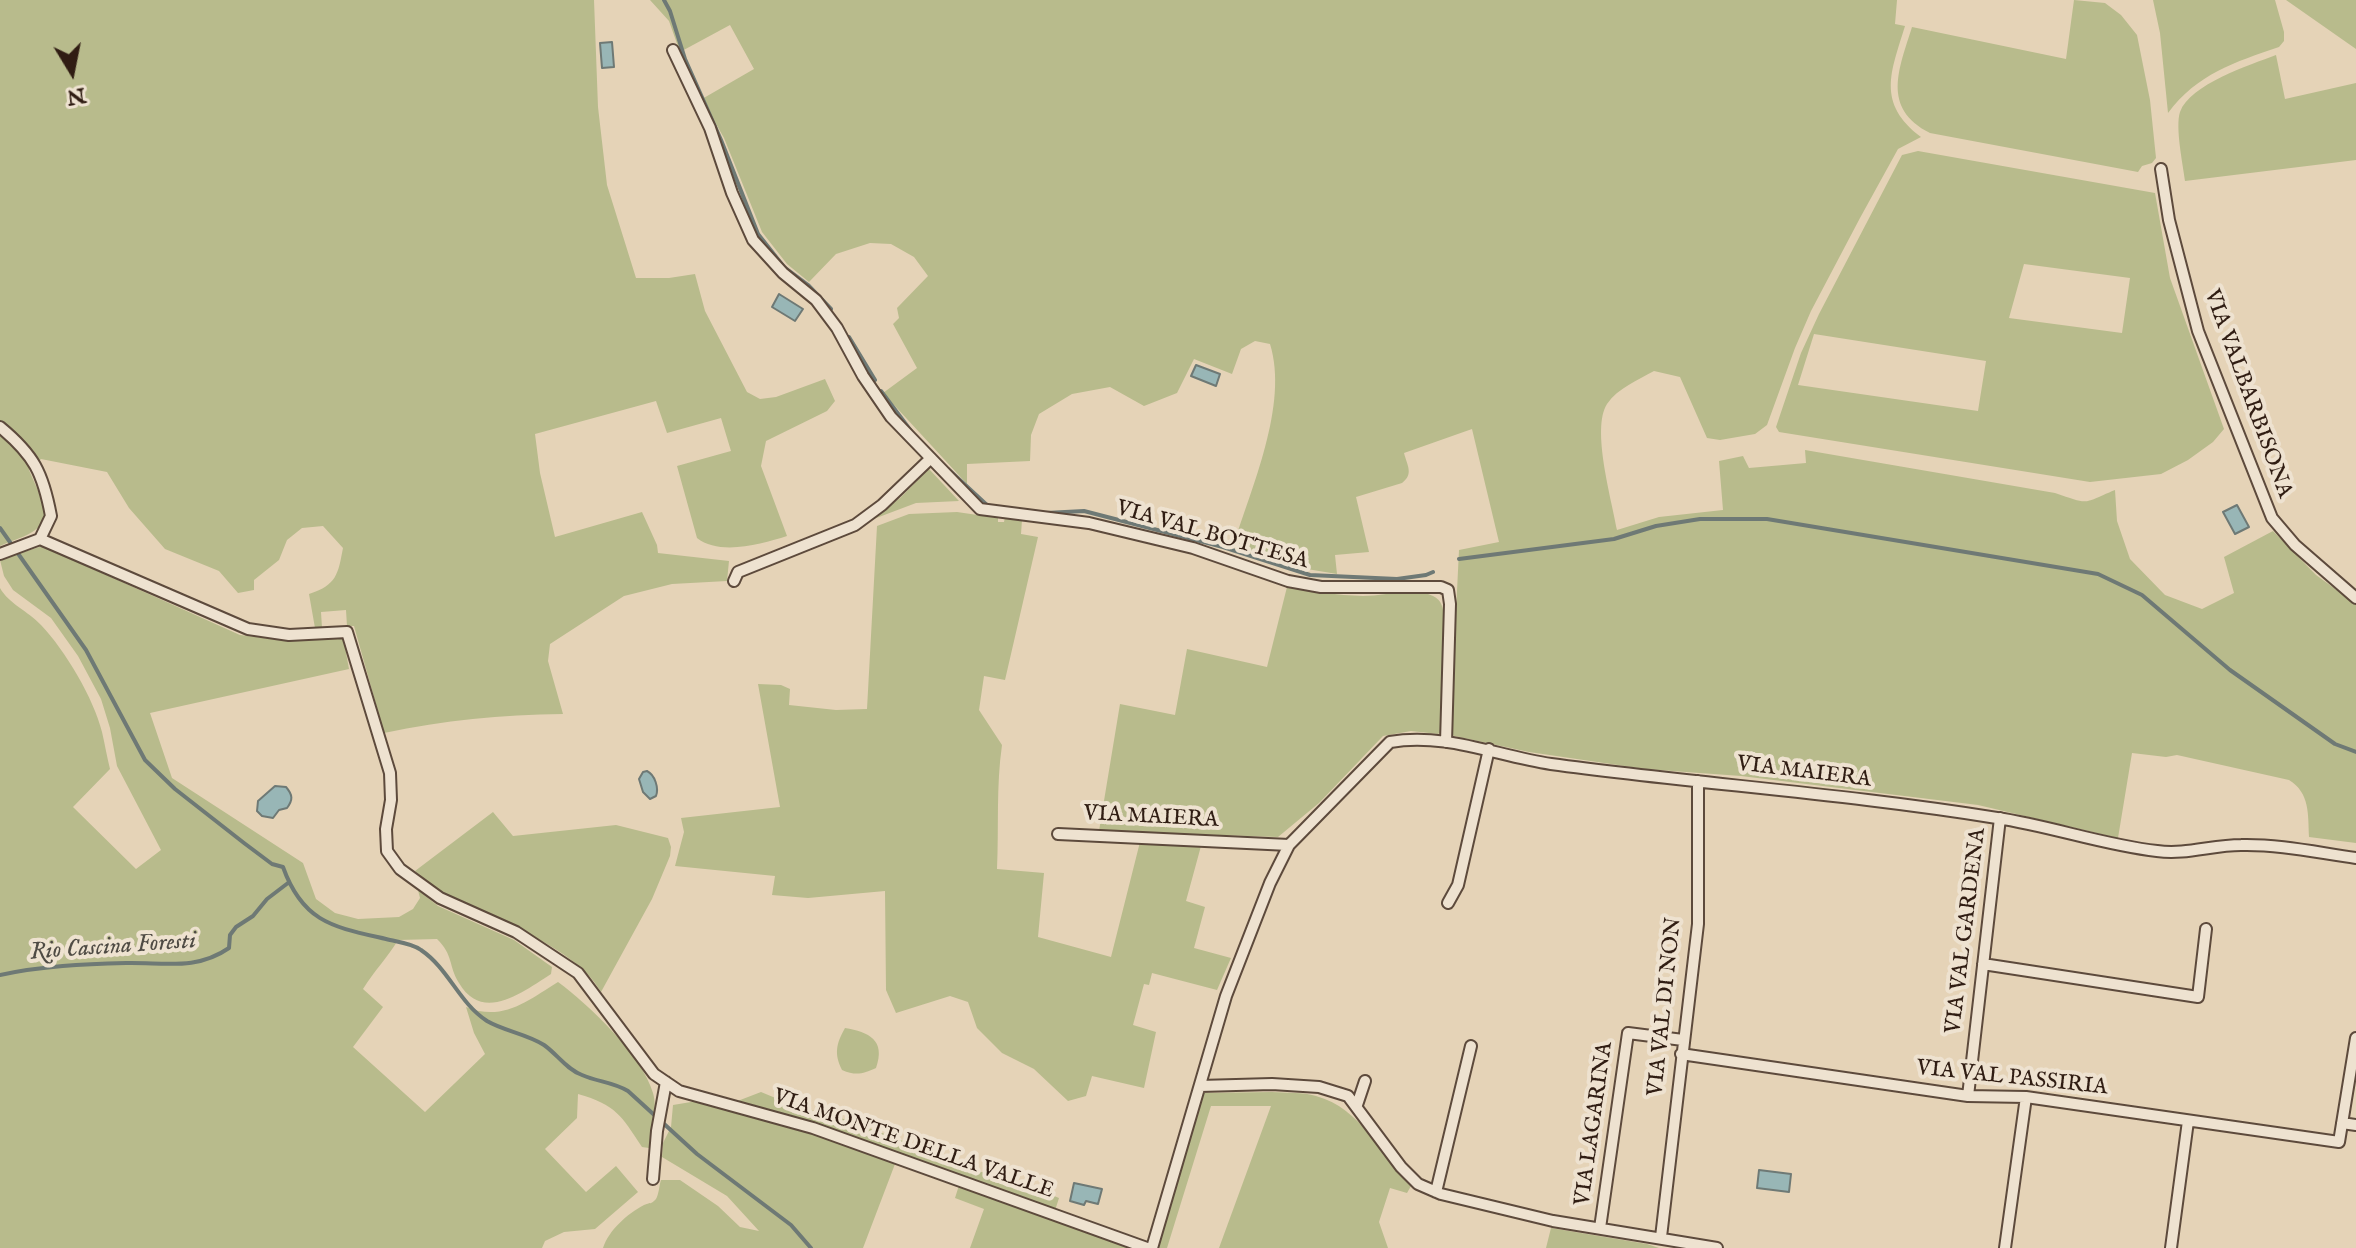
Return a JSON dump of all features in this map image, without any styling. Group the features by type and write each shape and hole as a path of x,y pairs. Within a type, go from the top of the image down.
{"street":[{"name":"VIA VAL BOTTESA","path":"673,50 710,128 732,193 753,240 783,273 816,300 837,328 863,376 891,417 980,509 1089,523 1193,548 1288,581 1321,587 1441,587 1448,590 1446,742"},
{"name":"VIA VALBARBISONA","path":"2161,169 2169,220 2198,331 2272,518 2295,545 2356,598"},
{"path":"0,427 24,447 44,487 51,516 40,539 8,550"},
{"path":"734,581 738,572 855,525 882,505 930,459"},
{"name":"VIA MONTE DELLA VALLE","path":"40,539 248,629 289,635 347,632 390,773 387,851 400,869 440,898 516,932 578,973 654,1074 679,1091 813,1128 1150,1248 1200,1086"},
{"name":"VIA MAIERA","path":"1200,1086 1226,996 1270,883 1289,845 1390,742 1409,738 1489,749 1547,763 2000,818 2155,851 2183,854 2216,846 2246,845 2356,858"},
{"path":"1448,903 1458,885 1489,749"},
{"name":"VIA VAL DI NON","path":"1661,1237 1698,924 1698,781"},
{"name":"VIA VAL GARDENA","path":"1968,1096 2000,818"},
{"name":"VIA MAIERA","path":"1058,834 1289,845"},
{"path":"1983,964 2198,997 2206,929"},
{"name":"VIA LAGARINA","path":"1600,1228 1628,1033 1683,1040"},
{"path":"2356,1038 2342,1123 2356,1125"},
{"path":"1436,1192 1471,1046"},
{"name":"VIA VAL PASSIRIA","path":"1681,1054 1968,1096 2026,1097 2339,1142 2342,1123"},
{"path":"1357,1105 1365,1081"},
{"path":"653,1179 657,1131 666,1082"},
{"path":"1200,1086 1272,1084 1319,1087 1348,1096 1401,1167 1418,1184 1436,1192 1553,1221 1717,1248"},
{"path":"2005,1248 2026,1097"},
{"path":"2171,1248 2188,1121"}],"green space":[{"path":"0,0 594,0 598,107 607,185 636,278 695,274 705,311 747,392 760,399 776,397 825,379 835,401 827,411 766,441 761,466 787,536 741,547 717,546 697,538 677,466 731,451 721,418 667,433 656,401 535,434 540,473 555,537 642,512 658,553 729,561 727,581 672,584 624,596 550,644 548,661 563,714 473,719 384,733 354,626 347,626 346,610 321,612 322,628 315,628 309,594 325,587 335,577 343,548 323,526 302,528 287,540 279,560 254,580 254,590 238,593 219,571 165,549 129,508 107,472 41,459 29,470 43,502 45,520 30,533 0,546"},
{"path":"650,0 1897,0 1895,24 1905,26 1892,72 1892,99 1907,124 1921,137 1898,149 1860,218 1811,311 1767,425 1755,434 1720,440 1707,438 1680,377 1654,371 1622,389 1607,404 1601,430 1602,447 1617,530 1659,517 1723,510 1719,461 1743,456 1749,468 1806,463 1805,450 2055,493 2081,501 2115,490 2117,521 2130,559 2165,595 2202,609 2234,593 2224,557 2273,531 2316,575 2356,604 2356,843 2309,837 2304,798 2289,780 2177,755 2166,757 2132,753 2118,838 1978,805 1741,776 1645,769 1529,752 1450,735 1459,550 1499,542 1472,429 1404,453 1409,473 1406,480 1356,497 1369,552 1335,555 1337,574 1295,567 1233,547 1258,473 1271,419 1275,368 1270,344 1255,341 1241,349 1232,374 1194,359 1177,393 1144,406 1110,387 1072,394 1039,414 1031,435 1030,461 967,464 967,484 883,393 917,368 893,324 899,318 897,308 928,276 914,257 891,244 870,243 836,254 809,282 787,264 762,232 724,138 702,99 754,69 730,25 680,52 669,21"},
{"path":"2074,0 2105,3 2121,15 2137,35 2150,100 2156,158 2152,163 2142,166 2138,172 1930,133 1905,112 1899,100 1899,72 1912,27 2066,59"},
{"path":"2153,0 2275,0 2284,41 2279,47 2232,64 2204,79 2168,113 2160,33"},
{"path":"2286,0 2356,0 2356,49"},
{"path":"2276,55 2285,99 2356,83 2356,160 2185,181 2178,127 2180,112 2186,102 2208,84"},
{"path":"1918,151 2155,193 2170,278 2224,429 2213,442 2161,474 2090,482 1779,432 1776,427 1801,353 1902,155","holes":["2024,264 2130,278 2122,333 2009,318","1814,334 1986,361 1978,411 1798,385"]},
{"path":"929,469 959,501 916,503 871,520 900,498"},
{"path":"957,512 998,518 998,522 1004,522 1005,517 1022,520 1021,534 1038,537 1005,680 984,676 979,710 1002,745 997,869 1044,873 1038,937 1111,957 1140,842 1201,846 1186,901 1205,907 1194,948 1231,958 1217,990 1152,973 1149,985 1144,984 1133,1025 1156,1032 1144,1088 1092,1076 1086,1096 1068,1101 1034,1069 1002,1053 977,1028 968,1002 950,996 896,1013 886,990 885,891 808,898 772,895 775,876 675,866 684,832 681,818 780,807 758,684 781,685 790,689 789,705 836,710 867,709 877,526 909,514"},
{"path":"42,546 240,635 280,640 343,636 349,669 150,713 172,778 303,863 316,899 335,913 358,919 399,917 413,909 420,898 418,890 438,906 514,940 552,967 551,974 516,995 492,1003 480,1001 469,995 459,983 449,956 437,939 398,940 363,989 383,1007 353,1047 425,1112 485,1054 466,1007 479,1011 503,1011 558,982 599,1017 638,1063 653,1093 654,1114 649,1148 642,1147 609,1107 578,1094 577,1118 545,1149 586,1192 616,1166 638,1192 595,1229 564,1232 545,1241 542,1248 0,1248 0,588 8,599 41,625 60,648 86,690 98,719 110,769 73,807 136,869 161,850 117,766 101,699 78,656 51,618 13,590 4,576 0,560"},
{"path":"1287,587 1363,596 1417,592 1438,600 1444,617 1441,732 1411,731 1383,736 1319,803 1278,837 1099,831 1120,704 1175,715 1187,649 1267,667"},
{"path":"493,812 513,836 616,825 668,838 670,856 652,899 601,992 589,975 572,960 530,935 444,895 415,871"},
{"path":"845,1028 868,1035 877,1044 879,1058 876,1068 859,1074 842,1070 837,1049"},
{"path":"761,1092 802,1109 827,1113 937,1153 969,1169 1015,1180 1059,1198 1052,1220 1130,1248 970,1248 984,1209 955,1198 961,1179 868,1145 866,1153 895,1164 863,1248 603,1248 619,1223 656,1199 661,1180 680,1180 718,1206 740,1227 759,1231 727,1196 662,1157 663,1143 671,1127 673,1105 735,1102"},
{"path":"1203,1093 1311,1095 1346,1111 1411,1186 1407,1193 1390,1188 1379,1222 1388,1248 1219,1248 1271,1106 1211,1106 1167,1248 1157,1248"},
{"path":"1551,1228 1647,1244 1659,1248 1546,1248"}],"water":[{"path":"612,42 614,67 602,68 600,43"},
{"path":"779,294 803,309 795,321 772,307"},
{"path":"1196,365 1220,374 1216,386 1191,376"},
{"path":"2237,505 2249,527 2235,534 2223,512"},
{"path":"647,771 657,789 656,796 650,799 643,792 639,779"},
{"path":"275,786 286,787 291,795 290,802 273,818 262,816 257,811 258,801"},
{"path":"1759,1170 1791,1174 1789,1192 1757,1188"},
{"path":"1074,1183 1102,1189 1098,1204 1086,1201 1084,1205 1070,1201"}],"waterway":[{"path":"664,0 685,59 758,234 784,267 808,285 831,309"},
{"path":"849,337 875,380"},
{"path":"881,391 911,431"},
{"path":"948,469 988,506"},
{"path":"1046,513 1084,511 1223,547 1310,575 1397,579 1433,572"},
{"path":"1459,559 1614,539 1656,526 1700,519 1767,519 2098,574 2142,595 2230,670 2335,744 2356,752"},
{"path":"0,528 86,650 145,760 175,789 244,843 272,864 283,867 291,886 311,911 336,926 409,944 421,950 477,1014 544,1045 576,1072 628,1091 697,1154 791,1225 811,1248"},
{"name":"Rio Cascina Foresti","path":"0,975 63,966 179,964 204,960 229,948 230,935 236,927 253,916 267,899 288,883"}]}
